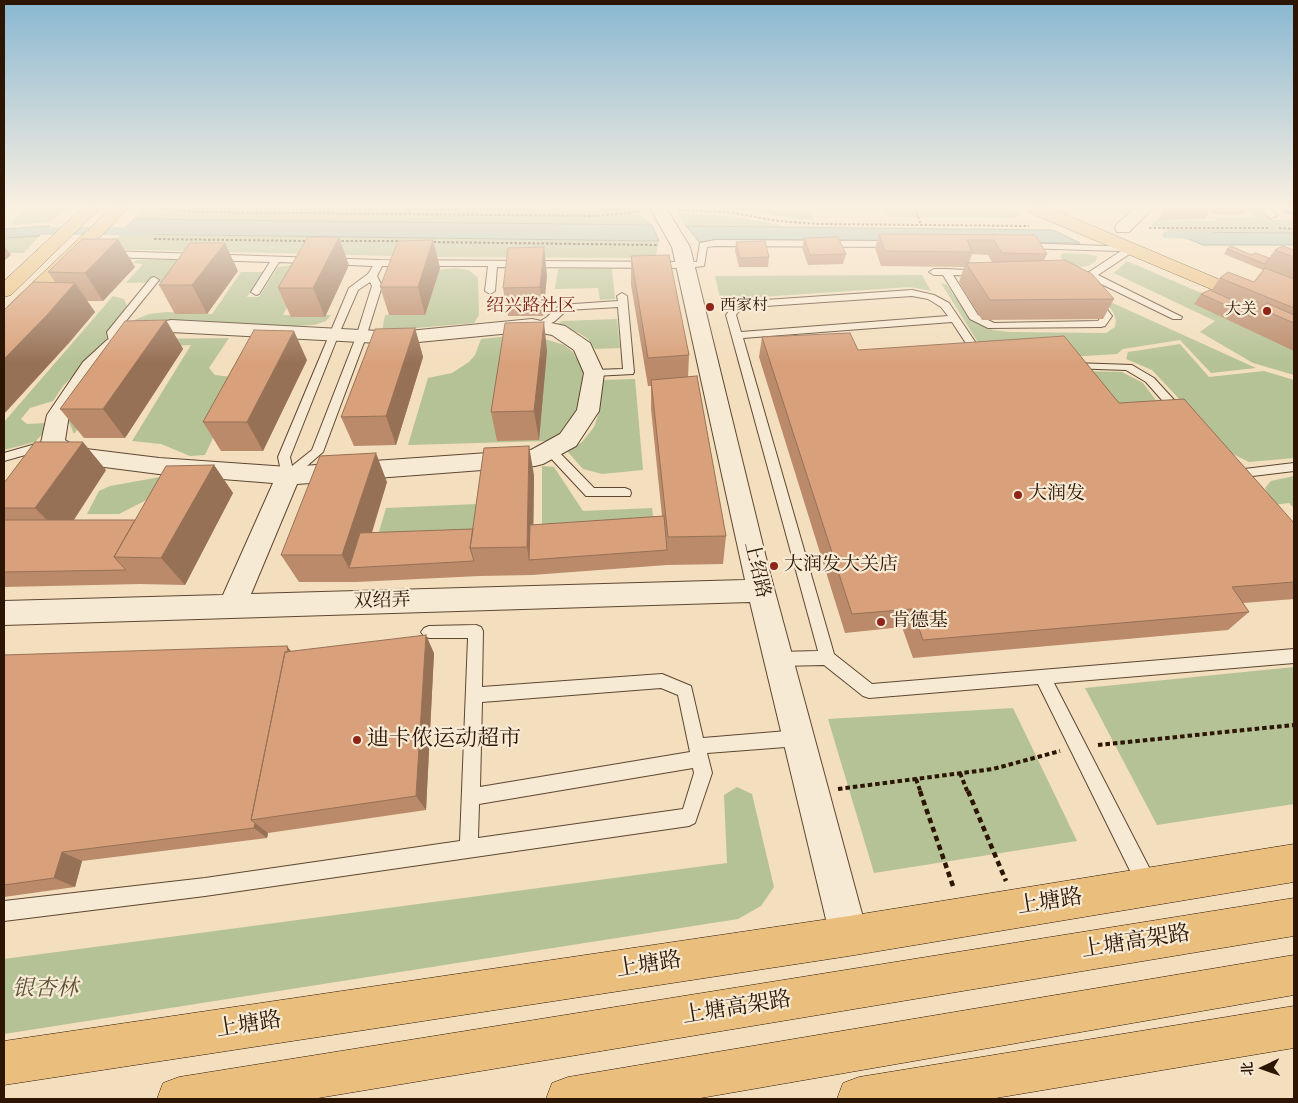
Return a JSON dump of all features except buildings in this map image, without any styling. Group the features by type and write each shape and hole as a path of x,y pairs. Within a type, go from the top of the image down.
{"main road":[{"path":"4,291 38,259"},
{"path":"4,321 75,259"},
{"path":"1156,259 1294,318"},
{"path":"1199,259 1212,265"},
{"name":"上塘路","path":"4,1063 849,936 1294,863"},
{"name":"上塘高架路","path":"179,1099 1294,917"},
{"path":"568,1099 1294,975"},
{"path":"859,1099 954,1092 1294,1027"}],"street":[{"name":"上绍路","path":"685,259 761,592 849,936"},
{"path":"532,324 558,330 583,347 594,373 588,411 568,440 536,458 288,476 159,466 73,455 53,443 58,415 90,366 114,344 138,332 171,326 333,336 398,338 484,331 532,324"},
{"path":"232,606 288,476"},
{"name":"双绍弄","path":"4,613 761,592"}],"lane":[{"path":"256,292 277,259"},
{"path":"289,259 379,263 686,265 701,264 701,259"},
{"path":"1069,279 1091,275 1115,259"},
{"path":"372,276 377,286 361,337 317,452 288,476 284,456 333,336 354,288 372,276 379,263"},
{"path":"490,291 493,264"},
{"path":"934,272 992,273"},
{"path":"946,272 974,317 992,326 1101,324 1107,316 1090,293"},
{"path":"1091,275 1176,317"},
{"path":"114,344 112,332 154,280"},
{"path":"979,355 945,305 931,297 912,293 750,304 738,306 731,316 827,658 869,691 1294,656"},
{"path":"538,326 551,319 564,307 622,300 629,372 594,373"},
{"path":"736,335 954,319"},
{"path":"1074,366 1128,367 1150,380 1188,422"},
{"path":"4,457 53,443"},
{"path":"550,450 591,494 625,494"},
{"path":"1227,464 1247,488"},
{"path":"1236,474 1294,466"},
{"path":"429,632 476,631 469,849"},
{"path":"778,660 827,658"},
{"path":"1043,677 1148,887"},
{"path":"4,911 205,886 689,818 703,773 685,691 662,681 474,695"},
{"path":"470,797 698,753 799,738"}],"path":[{"path":"678,259 686,265"},
{"path":"812,792 993,769 1078,747 1294,725"},
{"path":"960,773 1017,909"},
{"path":"916,779 964,917"}],"green space":[{"path":"1063,259 1096,259 1088,266 1069,268"},
{"path":"136,260 197,260 172,282 126,283 143,264 133,263"},
{"path":"1127,261 1294,333 1294,375 1253,363 1200,332 1215,321 1114,273"},
{"path":"293,265 306,270 283,315 331,315 326,321 314,325 294,326 167,320 145,325 129,322 149,314 166,312 212,314 241,272 263,272 247,297 259,297 278,267"},
{"path":"456,268 469,270 478,278 479,315 474,323 382,331 385,315 396,314 427,271"},
{"path":"558,269 612,269 615,299 600,300 598,288 555,289"},
{"path":"922,275 931,291 910,287 745,298 733,299 722,306 715,276"},
{"path":"941,283 947,285 970,319 993,330 1010,332 1106,333 1115,327 1116,320 1104,299 1256,368 1211,373 1180,340 1123,349 1117,354 1069,357 984,352"},
{"path":"113,296 124,299 127,306 112,325 104,345 63,386 53,401 30,408 21,419 27,424 47,423 46,430 35,442 4,450 4,422"},
{"path":"617,319 620,348 595,349 588,339 579,333 556,325 562,321"},
{"path":"529,334 564,345 573,352 583,370 580,403 562,436 547,441 408,445 428,378 452,373 469,362 475,355 481,339"},
{"path":"229,338 209,368 215,375 241,378 205,455 190,456 161,444 132,441 191,345 138,348 74,434 67,417 70,409 101,364 125,344 139,339"},
{"path":"1180,344 1209,377 1264,371 1294,380 1294,458 1249,462 1229,452 1152,370 1126,359 1128,352"},
{"path":"1076,371 1122,372 1143,383 1167,415 1111,416"},
{"path":"635,379 643,470 602,474 583,469 567,451 582,442 594,427 599,412 600,380"},
{"path":"542,466 554,467 583,511 652,508 654,525 542,530"},
{"path":"166,476 166,490 119,514 87,514 99,491 110,486"},
{"path":"1294,476 1294,508 1289,503 1274,505 1265,488 1271,481"},
{"path":"477,504 474,538 376,542 386,508"},
{"path":"1294,667 1294,804 1157,825 1085,688"},
{"path":"1013,708 1077,841 874,873 828,719"},
{"name":"银杏林","path":"737,787 752,794 774,887 761,906 738,919 4,1034 4,959 727,863 724,795"}],"place":[{"name":"西家村","path":"710,307"},
{"name":"大关","path":"1267,311"},
{"name":"大润发","path":"1018,495"},
{"name":"大润发大关店","path":"774,566"},
{"name":"肯德基","path":"881,622"},
{"name":"迪卡侬运动超市","path":"357,740"}],"district":[{"name":"绍兴路社区","path":"531,307"}]}
